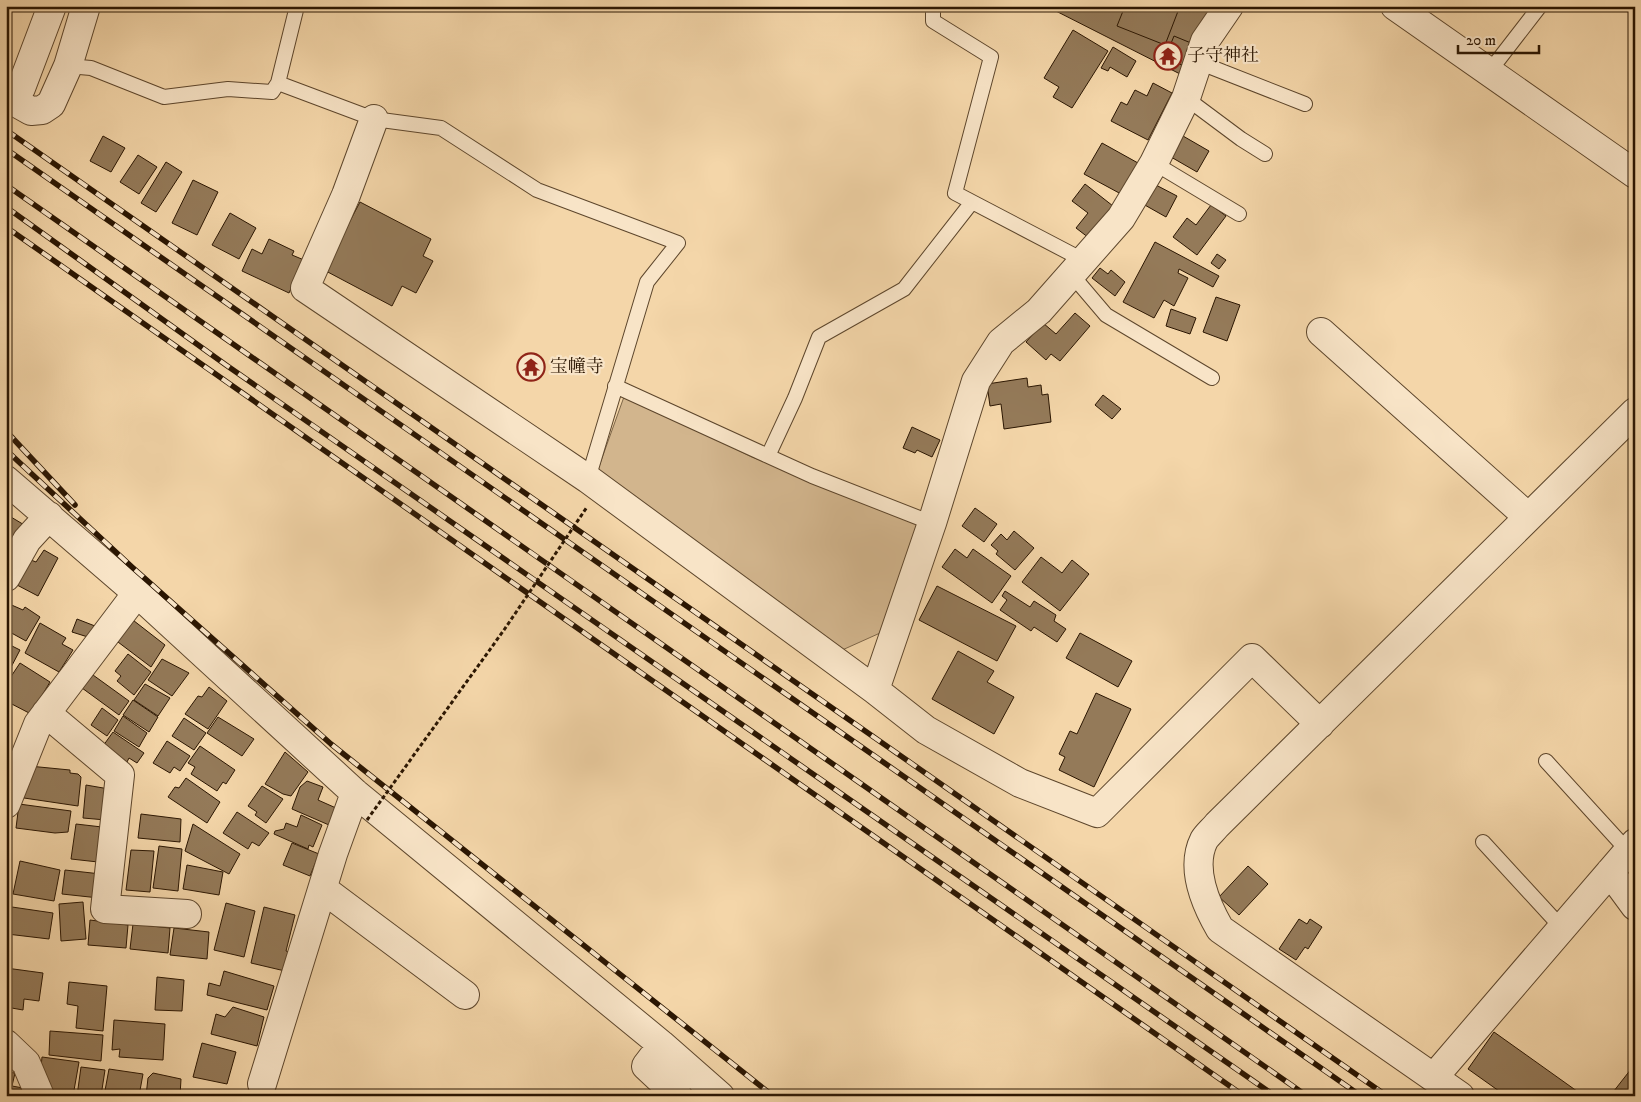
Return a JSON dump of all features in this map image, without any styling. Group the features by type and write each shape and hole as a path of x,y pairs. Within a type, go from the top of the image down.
{"street":[{"path":"7,97 19,91 52,6"},
{"path":"7,97 29,111 38,112 46,109 55,98 66,70 86,6"},
{"path":"875,690 932,523 976,381 1001,342 1038,312 1079,268 1121,218 1154,163 1186,98 1205,40 1229,6"},
{"path":"1395,6 1635,174"},
{"path":"31,63 39,52 52,50 64,57 66,70"},
{"path":"374,119 346,195 305,288 588,479 875,690 926,730 1020,782 1097,813 1252,658 1320,724"},
{"path":"1321,332 1527,516"},
{"path":"1460,1096 1220,929 1206,906 1200,879 1200,857 1204,840 1527,516 1635,412"},
{"path":"6,480 137,593 355,793 662,1045 720,1096"},
{"path":"6,577 27,540 49,516"},
{"path":"6,804 38,724 137,593"},
{"path":"46,713 120,775 105,909 187,914"},
{"path":"262,1084 322,889 355,793"},
{"path":"1434,1077 1631,847"},
{"path":"1610,872 1635,906"},
{"path":"322,889 466,995"},
{"path":"6,1044 26,1063 40,1096"},
{"path":"662,1045 646,1066 678,1096"}],"lane":[{"path":"66,70 91,68 164,97 228,89 272,92 278,83 297,6"},
{"path":"933,6 933,21 991,57 955,193 1079,268 1106,315 1212,378"},
{"path":"1489,72 1540,6"},
{"path":"1198,62 1305,104"},
{"path":"278,83 374,119 441,128 537,190 678,243 646,282 588,479"},
{"path":"1186,98 1241,140 1265,154"},
{"path":"1154,163 1239,214"},
{"path":"768,456 795,398 819,337 904,289 972,202"},
{"path":"616,386 812,476 932,523"},
{"path":"1546,760 1631,847"},
{"path":"1483,842 1562,928"}],"path":[{"path":"367,820 498,638 587,507"}],"shaded area":[{"path":"625,394 752,457 924,523 889,629 840,651 597,472"}],"building":[{"name":"子守神社","path":"1046,6 1217,6 1186,77"},
{"path":"1125,6 1180,6 1165,45 1117,26"},
{"path":"1073,30 1108,51 1072,108 1053,97 1059,87 1044,78"},
{"path":"1174,36 1191,43 1182,65 1165,58"},
{"path":"1113,47 1136,61 1127,77 1110,67 1108,71 1101,68"},
{"path":"1153,83 1172,93 1148,140 1111,121 1121,102 1127,105 1135,90 1147,96"},
{"path":"103,136 125,148 111,172 90,161"},
{"path":"1183,136 1209,151 1197,172 1171,157"},
{"path":"1102,143 1138,163 1121,194 1084,174"},
{"path":"138,155 157,167 139,194 120,182"},
{"path":"166,162 182,172 156,212 141,203"},
{"path":"193,180 218,192 197,235 172,223"},
{"path":"1085,184 1113,206 1089,238 1076,228 1088,213 1072,201"},
{"path":"1154,184 1177,196 1166,217 1143,204"},
{"path":"360,202 431,239 423,256 433,261 416,293 402,286 392,306 324,270"},
{"path":"1211,205 1226,216 1197,255 1173,237 1187,218 1196,225"},
{"path":"230,213 256,228 239,259 212,245"},
{"path":"269,239 294,251 292,255 304,260 289,293 242,271 252,249 262,254"},
{"path":"1155,242 1219,276 1213,287 1179,269 1178,273 1188,278 1174,306 1164,300 1154,318 1123,302"},
{"path":"1217,254 1226,260 1219,269 1211,263"},
{"path":"1100,268 1108,274 1111,270 1125,282 1115,296 1092,278"},
{"path":"1216,297 1240,305 1227,341 1203,332"},
{"path":"1171,309 1196,318 1190,334 1166,326"},
{"path":"1075,313 1090,326 1060,361 1051,354 1046,360 1026,342 1043,323 1056,334"},
{"path":"1027,378 1028,387 1041,385 1042,395 1048,394 1051,422 1004,429 1001,404 990,406 987,384"},
{"path":"1103,395 1121,409 1112,419 1095,405"},
{"path":"912,427 940,440 932,457 917,450 915,453 903,448"},
{"path":"975,508 997,524 984,542 962,526"},
{"path":"6,514 26,526 6,554"},
{"path":"1014,531 1034,548 1015,570 996,554 998,551 991,545 1001,534 1007,540"},
{"path":"955,549 967,558 973,549 1011,576 992,603 942,567"},
{"path":"44,550 58,558 38,596 17,585 31,560 36,562"},
{"path":"1041,557 1062,573 1072,560 1089,574 1060,611 1022,582"},
{"path":"937,586 1016,626 997,661 919,620"},
{"path":"1005,591 1030,607 1034,601 1056,615 1054,621 1066,629 1057,642 1034,627 1031,631 1000,610 1007,600 1002,596"},
{"path":"7,603 23,610 25,607 40,617 26,641 6,630"},
{"path":"129,617 165,645 151,667 114,639"},
{"path":"77,619 95,626 91,638 72,632"},
{"path":"40,623 66,638 62,644 73,650 59,672 25,653"},
{"path":"1080,633 1132,661 1118,687 1066,658"},
{"path":"6,643 20,650 7,675 6,675"},
{"path":"958,651 994,671 987,682 1014,697 994,734 932,699"},
{"path":"128,654 151,672 134,695 117,681 121,676 115,671"},
{"path":"162,659 189,673 172,696 148,680"},
{"path":"20,663 50,682 31,714 6,701 6,684"},
{"path":"93,675 129,701 119,715 82,688"},
{"path":"145,684 170,698 158,716 134,700"},
{"path":"209,687 227,701 208,729 185,714 198,696 202,697"},
{"path":"1096,693 1131,709 1094,787 1059,770 1065,757 1059,754 1070,731 1077,734"},
{"path":"133,700 158,717 149,732 123,715"},
{"path":"102,708 118,720 107,736 91,725"},
{"path":"123,716 147,733 139,747 114,731"},
{"path":"218,717 254,739 242,756 207,733"},
{"path":"184,718 206,733 194,750 172,736"},
{"path":"113,732 144,753 137,763 129,758 127,762 103,746"},
{"path":"167,741 190,756 180,771 174,767 170,773 153,763"},
{"path":"200,746 235,770 226,784 223,782 217,791 191,774 195,767 188,763"},
{"path":"285,752 308,772 291,796 283,794 265,784"},
{"path":"29,766 70,770 70,773 78,774 81,777 78,806 24,798"},
{"path":"186,778 220,802 207,823 168,797 175,787 179,788"},
{"path":"307,781 323,787 318,800 336,808 329,825 292,809 300,787"},
{"path":"86,785 109,789 106,820 83,818"},
{"path":"262,786 283,799 266,823 255,815 257,812 248,806"},
{"path":"19,804 71,811 68,832 55,833 16,828"},
{"path":"237,812 269,833 259,846 252,842 248,849 223,833"},
{"path":"141,814 181,819 180,842 138,838"},
{"path":"301,815 322,825 313,847 309,845 308,849 274,834 275,831 284,829 286,823 297,827"},
{"path":"76,824 102,827 98,862 71,859"},
{"path":"193,824 240,854 229,874 185,851"},
{"path":"292,843 319,854 310,876 283,865"},
{"path":"159,846 182,849 178,891 153,888"},
{"path":"131,850 154,851 150,892 126,890"},
{"path":"20,861 60,870 54,901 13,894"},
{"path":"187,865 223,872 219,895 183,889"},
{"path":"1248,866 1268,884 1239,915 1219,897"},
{"path":"65,870 101,874 99,898 62,894"},
{"path":"83,902 86,939 61,941 59,904"},
{"path":"226,903 255,911 244,957 214,950"},
{"path":"12,907 53,913 49,939 7,934"},
{"path":"264,907 295,915 286,951 289,952 285,971 251,963"},
{"path":"1299,919 1307,924 1310,919 1322,927 1308,949 1305,947 1296,960 1279,949"},
{"path":"90,920 128,925 126,948 88,945"},
{"path":"133,924 170,928 168,953 130,949"},
{"path":"174,928 209,932 207,959 170,955"},
{"path":"6,968 43,973 39,1001 24,999 23,1010 6,1007"},
{"path":"224,971 274,986 267,1010 207,995 209,983 220,986"},
{"path":"157,977 184,980 182,1011 155,1010"},
{"path":"69,982 107,986 103,1031 76,1028 78,1006 67,1004"},
{"path":"233,1007 264,1017 257,1046 211,1034 216,1014 225,1017"},
{"path":"114,1020 165,1024 163,1060 119,1057 120,1049 112,1050"},
{"path":"50,1031 103,1035 101,1061 49,1055"},
{"path":"1494,1032 1581,1094 1579,1096 1506,1096 1468,1069"},
{"path":"202,1043 236,1052 227,1084 193,1077"},
{"path":"42,1057 79,1062 73,1096 52,1096 41,1067"},
{"path":"1635,1064 1635,1096 1610,1096"},
{"path":"81,1067 105,1070 101,1096 77,1096"},
{"path":"109,1069 143,1074 139,1096 104,1096"},
{"path":"6,1072 15,1073 12,1086 23,1088 25,1096 6,1096"},
{"path":"153,1073 181,1079 180,1096 146,1096 148,1078"}],"railway":[{"path":"6,130 1387,1096"},
{"path":"6,149 1361,1096"},
{"path":"6,185 1307,1096"},
{"path":"6,207 226,365 1275,1096"},
{"path":"6,227 1244,1096"},
{"path":"6,431 75,505"},
{"path":"6,450 132,567 331,744 773,1096"}],"place":[{"name":"子守神社","path":"1168,56"},
{"name":"宝幢寺","path":"531,367"}]}
